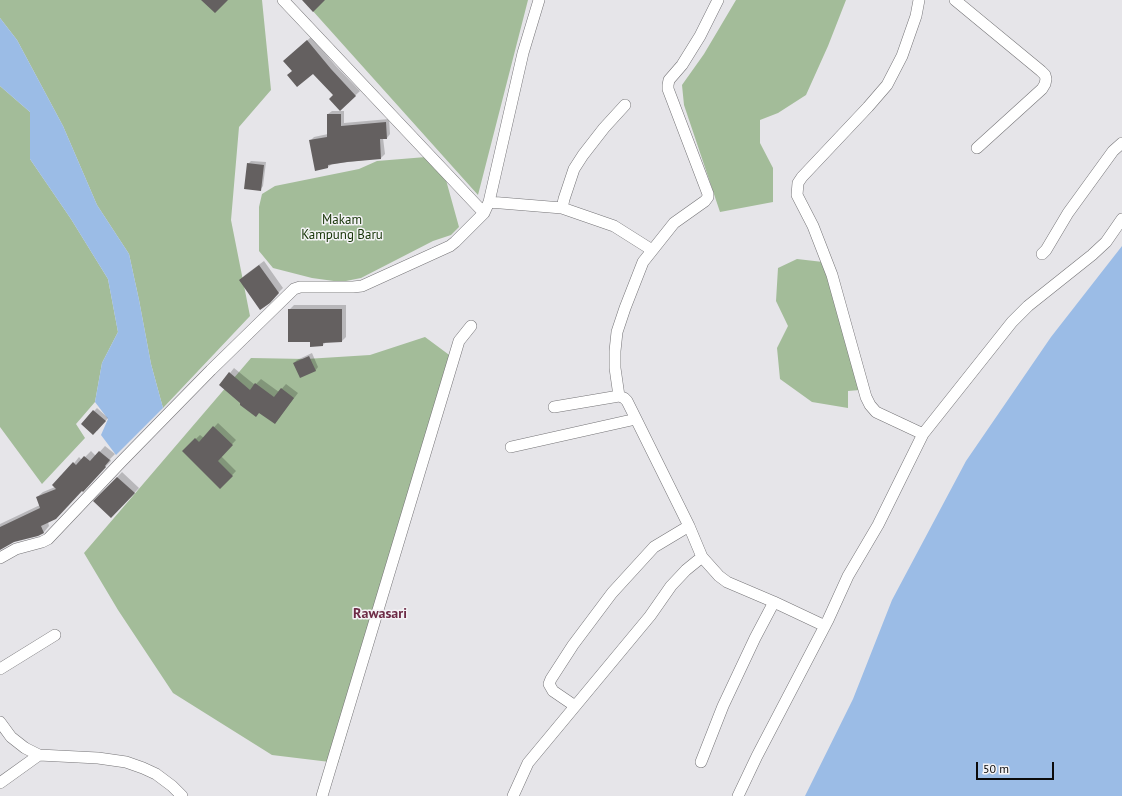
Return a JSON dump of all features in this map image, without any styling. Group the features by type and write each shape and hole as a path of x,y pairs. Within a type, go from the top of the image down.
{"street":[{"path":"283,0 484,213"},
{"path":"0,558 16,549 48,539 211,370 294,289 300,287 362,286 456,242 484,213 489,202 523,53 539,0"},
{"path":"620,396 615,368 617,332 643,262 674,223 705,201 708,197 668,89 669,80 682,65 700,36 718,0"},
{"path":"919,0 916,16 902,56 887,85 802,177 798,183 797,194 813,226 832,275 866,397 870,405 876,412 924,434"},
{"path":"955,0 1041,71 1045,75 1046,80 1042,89 977,148"},
{"path":"562,208 574,169 604,128 625,105"},
{"path":"1042,254 1046,250 1068,213 1113,151 1122,143"},
{"path":"489,202 562,208 614,226 652,250"},
{"path":"738,796 757,756 825,626 848,576 878,525 924,434 1012,322 1028,306 1106,242 1122,219"},
{"path":"322,796 459,341 471,326"},
{"path":"554,407 620,396 624,398 627,401 689,526 702,557 719,576 727,582 825,626"},
{"path":"511,447 636,419"},
{"path":"575,706 552,691 549,684 551,679 573,645 612,593 638,564 654,547 689,526"},
{"path":"513,796 528,763 650,616 671,586 686,570 702,557"},
{"path":"701,762 723,706 755,638 774,602"},
{"path":"0,669 55,635"},
{"path":"0,722 11,738 25,748 39,754 98,758 126,762 156,774 182,796"},
{"path":"0,783 39,754"}],"green space":[{"path":"0,0 262,0 271,90 239,127 231,220 250,316 163,408 151,364 129,254 97,205 63,126 17,40 0,18"},
{"path":"303,0 528,0 478,195"},
{"path":"736,0 846,0 828,46 806,95 778,113 760,120 760,143 773,168 773,202 720,212 684,105 682,85 704,54"},
{"path":"0,86 30,112 30,159 71,219 108,279 118,332 102,363 95,402 76,424 85,438 42,484 0,427"},
{"name":"Makam Kampung Baru","path":"426,157 446,180 459,227 451,235 433,241 361,278 341,282 312,278 273,268 259,251 259,207 262,194 275,186 359,169 377,161"},
{"path":"797,259 823,262 860,390 848,391 848,408 812,402 780,379 777,348 788,326 776,301 778,268"},
{"path":"425,337 456,360 338,763 272,755 173,693 118,610 84,553 251,358 306,359 370,355"}],"water":[{"path":"0,18 17,40 63,126 97,205 129,254 151,364 163,408 116,455 101,435 108,419 95,402 102,363 118,332 108,279 71,219 30,159 30,112 0,86"},
{"path":"1122,246 1122,796 805,796 853,699 892,600 966,461 1051,337"}],"building":[{"path":"201,0 228,0 215,13"},
{"path":"302,0 325,0 313,12"},
{"path":"307,40 356,96 340,111 329,99 333,95 313,74 297,87 287,75 292,71 283,61"},
{"path":"327,114 341,114 341,126 386,122 387,139 380,139 381,159 328,165 328,168 315,171 309,140 327,137"},
{"path":"247,163 264,165 261,191 244,189"},
{"path":"259,265 279,293 270,303 260,310 239,280"},
{"path":"288,309 342,309 342,342 323,343 323,346 310,347 310,342 288,342"},
{"path":"309,356 316,371 300,378 293,363"},
{"path":"229,372 250,390 255,383 274,397 281,388 294,398 275,424 259,413 256,417 240,405 240,403 219,385"},
{"path":"93,410 106,421 93,435 81,424"},
{"path":"213,426 233,445 218,461 233,476 220,489 182,451 195,438 199,442"},
{"path":"99,451 110,460 105,466 106,467 56,519 41,526 44,533 14,542 0,550 0,527 40,508 36,497 56,489 52,485 73,462 76,465 84,456 90,461"},
{"path":"117,477 135,493 111,518 93,501"}],"district":[{"name":"Rawasari","path":"380,614"}]}
